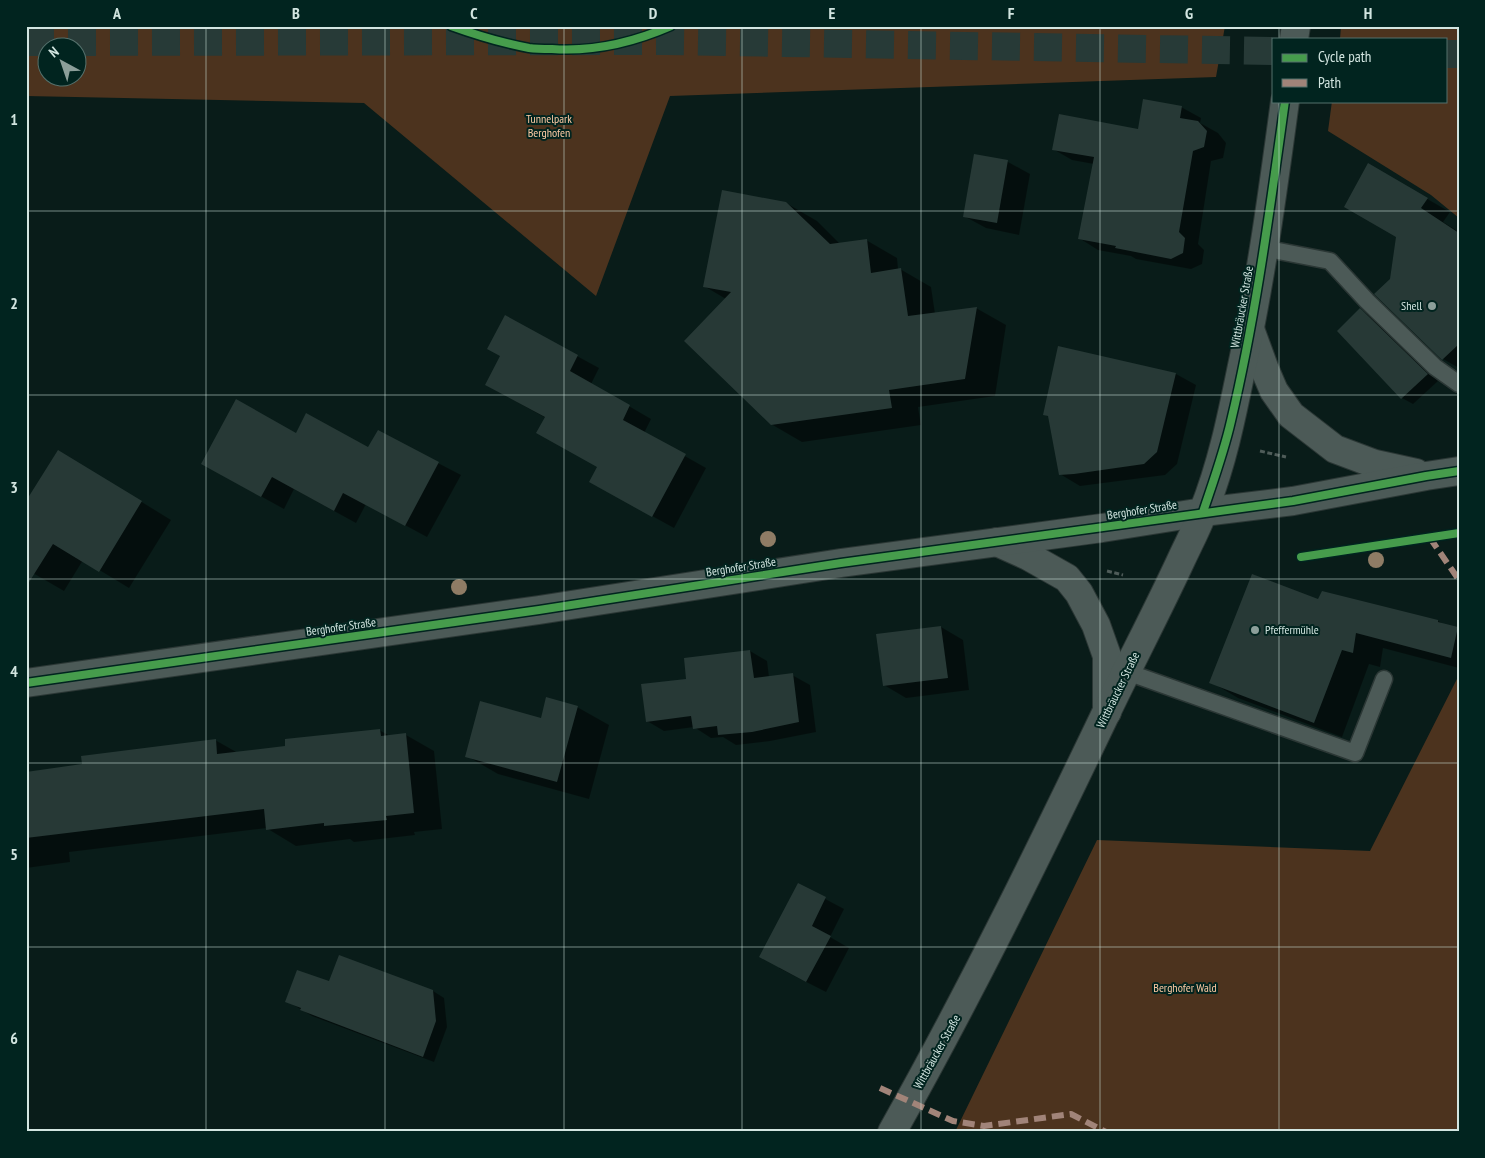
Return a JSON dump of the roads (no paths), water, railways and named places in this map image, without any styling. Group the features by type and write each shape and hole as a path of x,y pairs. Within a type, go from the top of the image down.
{"main road":[{"name":"Wittbräucker Straße","path":"892,1132 965,999 1160,605 1203,512 1231,421 1250,329 1264,248 1285,102"},
{"path":"1250,329 1274,391 1291,415 1335,449 1375,464 1426,476"},
{"name":"Berghofer Straße","path":"26,683 539,610 841,563 1293,501 1459,471"},
{"path":"995,542 1028,556 1067,578 1079,593 1096,625 1107,656 1107,712"}],"lane":[{"path":"1264,248 1330,261 1367,301 1435,366 1459,384"},
{"path":"1127,672 1355,753 1384,679"}],"tunnel":[{"path":"26,42 666,41 1272,51"},
{"path":"1448,54 1459,54"}],"place":[{"name":"Shell","path":"1432,306"},
{"name":"Pfeffermühle","path":"1255,630"}],"park label":[{"name":"Tunnelpark Berghofen","path":"549,126"},
{"name":"Berghofer Wald","path":"1185,988"}]}
